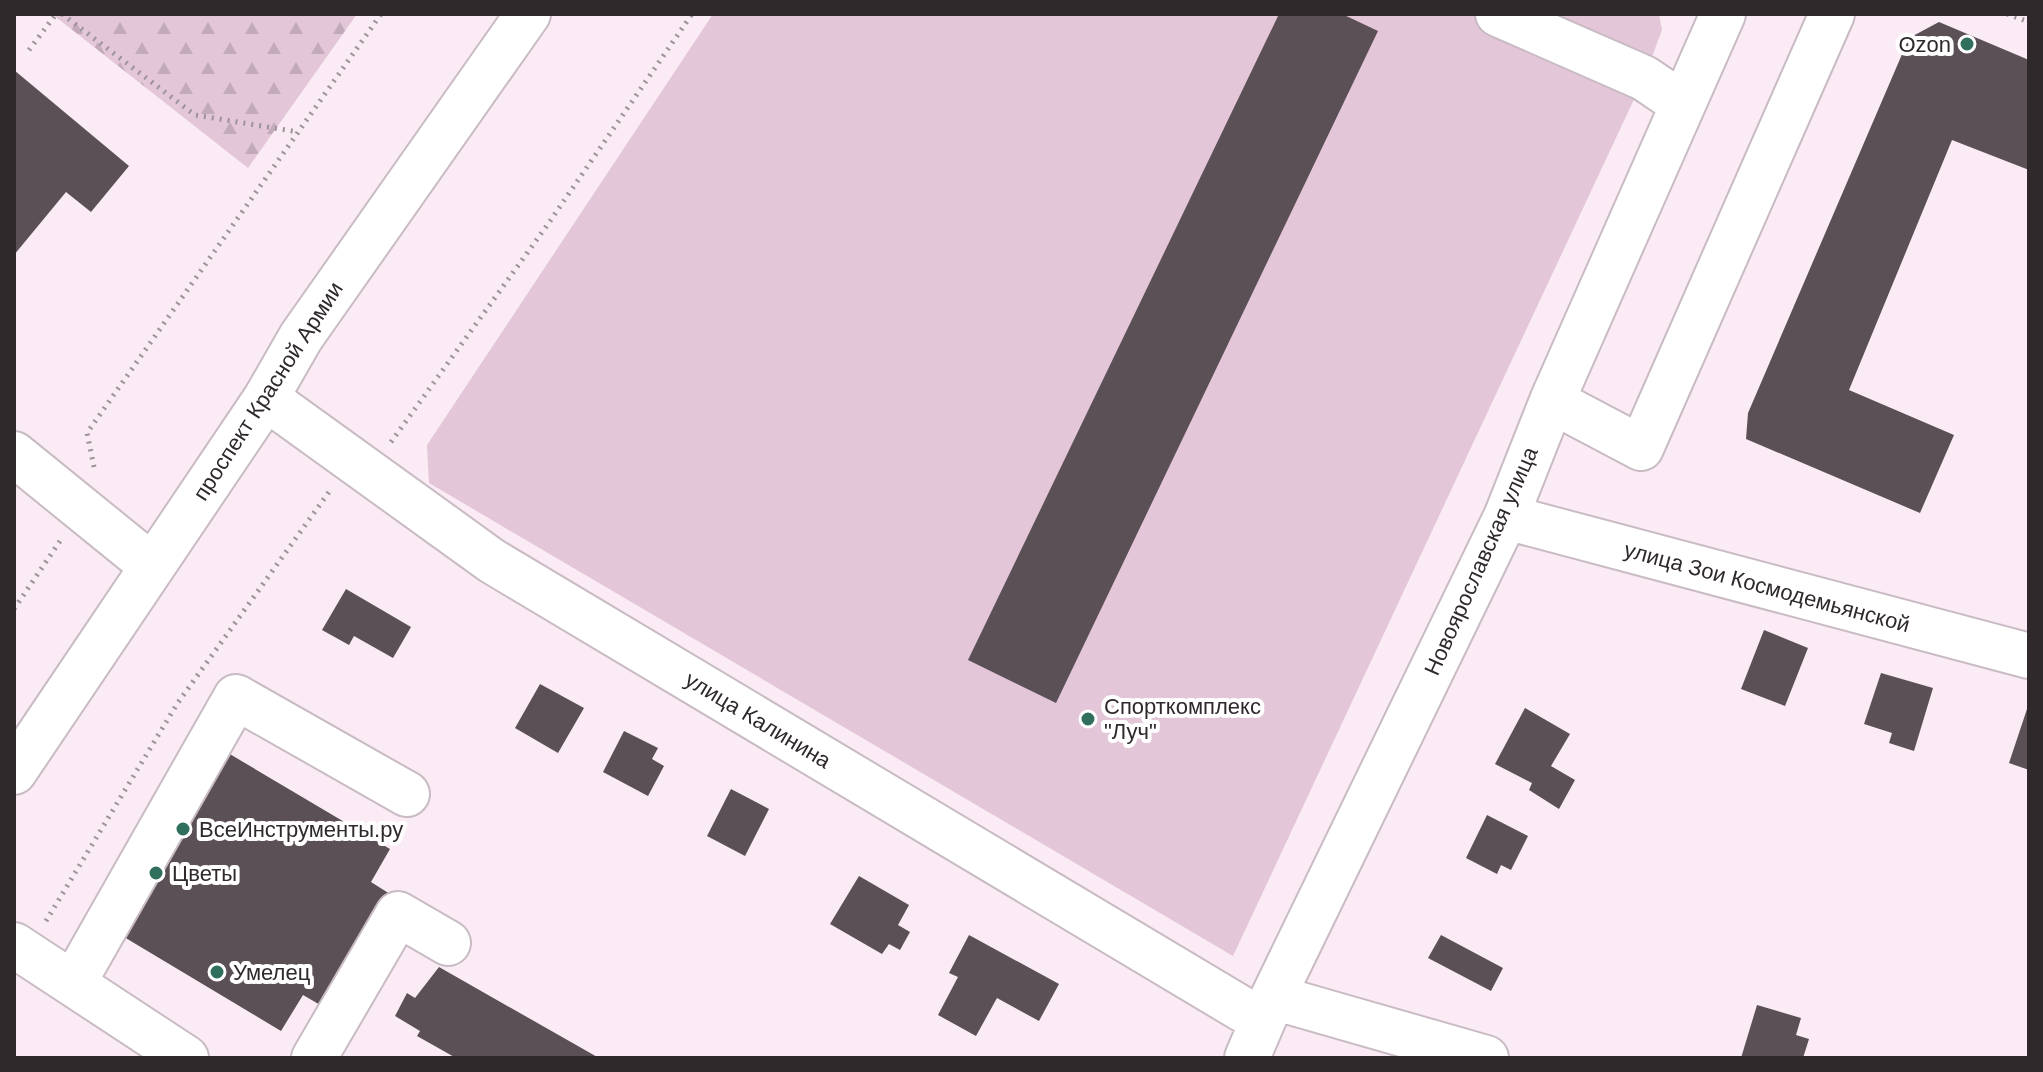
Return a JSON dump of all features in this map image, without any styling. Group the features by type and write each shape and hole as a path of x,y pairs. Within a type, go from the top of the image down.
{"street":[{"name":"проспект Красной Армии","path":"14,772 266,398 301,337 528,14"},
{"path":"1498,14 1644,78 1681,103"},
{"name":"Новоярославская улица","path":"1261,1025 1506,517 1552,401 1681,103 1723,14"},
{"path":"1552,401 1641,448 1832,14"},
{"name":"улица Калинина","path":"266,398 492,561 1261,1025 1486,1058"},
{"path":"14,454 80,511 152,566"},
{"name":"улица Зои Космодемьянской","path":"1506,517 2029,656"},
{"path":"74,982 236,697 407,794"},
{"path":"314,1058 398,914 448,943"},
{"path":"14,945 183,1057"}],"path":[{"path":"29,50 56,14"},
{"path":"62,14 195,115 298,132"},
{"path":"14,609 98,485 87,433 381,14"},
{"path":"2007,14 2029,22"}],"green space":[{"path":"52,14 357,14 248,168"},
{"name":"Спорткомплекс \"Луч\"","path":"713,14 1659,14 1662,30 1644,78 1233,956 429,483 427,445"}],"building":[{"path":"1279,14 1342,14 1378,31 1056,703 968,660"},
{"path":"1939,22 2029,60 2029,170 1952,140 1849,390 1954,435 1920,513 1746,439 1748,413 1909,38"},
{"path":"14,70 129,166 91,212 66,192 14,255"},
{"path":"346,589 411,627 393,658 354,636 349,645 322,630"},
{"path":"1764,630 1808,648 1785,706 1741,689"},
{"path":"1881,673 1933,688 1914,751 1889,743 1892,733 1864,724"},
{"path":"540,684 584,708 558,753 515,728"},
{"path":"2029,703 2029,770 2009,763"},
{"path":"1525,708 1570,734 1551,766 1575,780 1559,809 1529,790 1532,783 1495,764"},
{"path":"624,731 658,748 652,759 664,766 648,796 603,772"},
{"path":"223,750 390,849 371,882 390,894 322,1006 303,995 281,1031 114,931"},
{"path":"731,789 769,809 745,856 707,836"},
{"path":"1487,815 1528,836 1511,870 1501,865 1497,874 1466,858"},
{"path":"859,876 909,905 898,925 910,932 900,950 889,944 882,954 830,924"},
{"path":"969,935 1059,984 1039,1021 997,998 976,1036 938,1015 958,977 949,973"},
{"path":"1441,935 1503,968 1491,991 1428,958"},
{"path":"439,967 599,1058 456,1058 417,1036 420,1031 395,1016 407,993 415,998"},
{"path":"1757,1005 1801,1018 1796,1035 1809,1039 1803,1058 1741,1058"}],"place":[{"name":"Ozon","path":"1967,44"},
{"name":"Спорткомплекс \"Луч\"","path":"1088,719"},
{"name":"ВсеИнструменты.ру","path":"183,829"},
{"name":"Цветы","path":"156,873"},
{"name":"Умелец","path":"217,972"}]}
